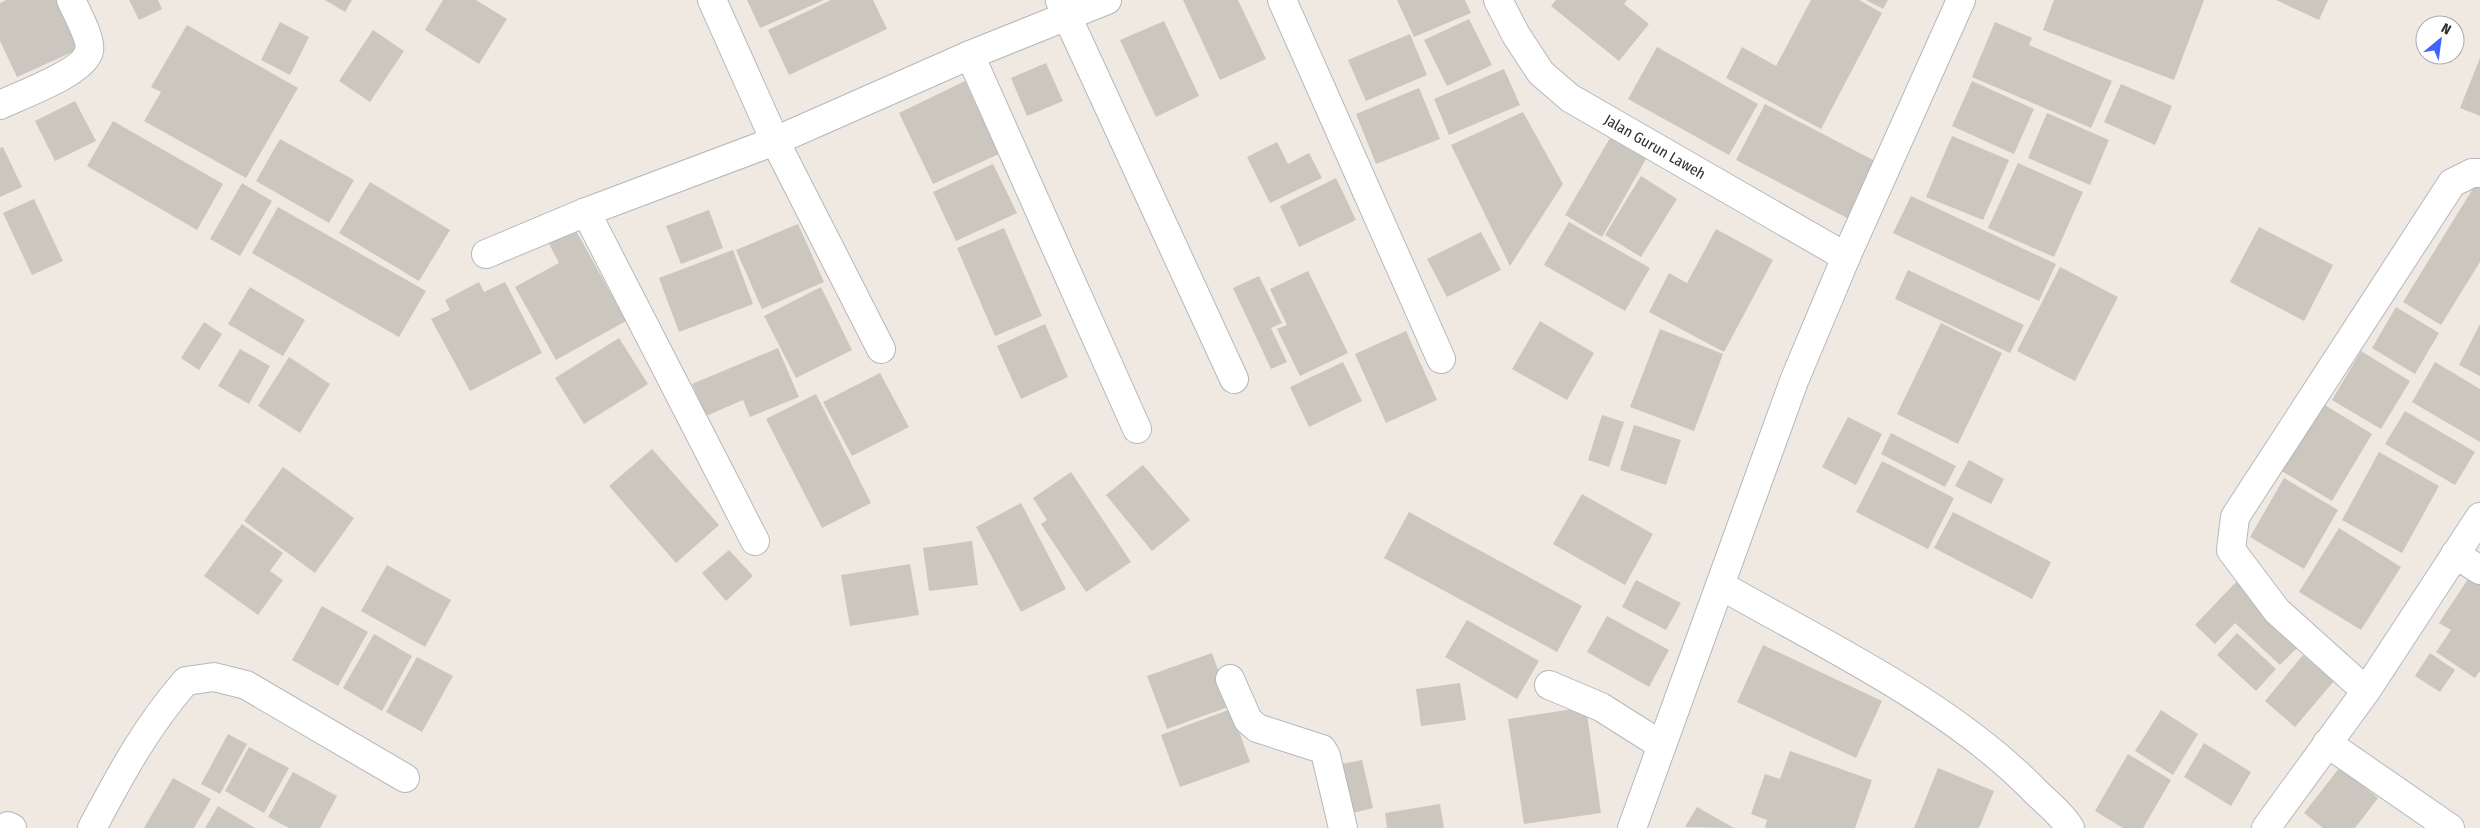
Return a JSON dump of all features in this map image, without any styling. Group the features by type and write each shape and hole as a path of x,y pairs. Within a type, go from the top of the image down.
{"street":[{"path":"0,105 70,72 85,60 89,51 89,42 71,0"},
{"path":"712,0 775,141 882,350"},
{"path":"486,254 586,212 775,141 970,55 1064,8 1107,0"},
{"path":"1282,0 1441,359"},
{"name":"Jalan Gurun Laweh","path":"1498,0 1516,35 1541,73 1570,98 1846,257"},
{"path":"1632,828 1794,381 1846,257 1961,0"},
{"path":"1064,8 1234,379"},
{"path":"970,55 1137,428"},
{"path":"2366,691 2278,611 2237,558 2231,550 2235,517 2452,183 2472,173 2480,173"},
{"path":"586,212 755,541"},
{"path":"2266,828 2366,691 2480,517"},
{"path":"2455,554 2480,570"},
{"path":"1720,585 1899,687 1962,727 2012,767 2070,828"},
{"path":"92,828 130,756 159,712 186,681 214,678 246,685 405,778"},
{"path":"1230,679 1248,720 1257,728 1322,749 1326,756 1343,828"},
{"path":"1549,686 1601,707 1661,745"},
{"path":"2327,743 2450,828"}],"building":[{"path":"6,0 56,0 79,49 17,77 0,41 0,3"},
{"path":"129,0 158,0 162,9 139,20"},
{"path":"325,0 352,0 345,12"},
{"path":"443,0 476,0 507,19 479,64 425,30"},
{"path":"747,0 824,0 760,28"},
{"path":"831,0 873,0 887,29 789,75 768,30"},
{"path":"1183,0 1238,0 1266,59 1220,80"},
{"path":"1397,0 1465,0 1471,13 1414,37"},
{"path":"1556,0 1627,0 1624,4 1649,24 1619,61 1551,6"},
{"path":"1811,0 1859,0 1882,13 1821,129 1726,78 1742,47 1776,66"},
{"path":"1866,0 1888,0 1883,9"},
{"path":"2054,0 2204,0 2174,80 2043,30"},
{"path":"2276,0 2328,0 2319,20"},
{"path":"1469,19 1492,65 1447,86 1424,40"},
{"path":"1164,21 1199,96 1156,117 1120,40"},
{"path":"280,22 309,37 290,75 261,60"},
{"path":"1995,22 2032,38 2029,45 2112,81 2091,128 1972,77"},
{"path":"187,25 298,88 246,178 144,121 161,92 151,87"},
{"path":"373,30 404,51 370,102 339,81"},
{"path":"1410,34 1427,75 1366,101 1348,60"},
{"path":"1657,47 1758,104 1729,155 1628,99"},
{"path":"2480,58 2480,116 2460,108"},
{"path":"1046,63 1063,101 1027,116 1011,78"},
{"path":"1504,69 1520,105 1449,135 1434,99"},
{"path":"965,81 999,154 933,184 899,113"},
{"path":"1972,81 2034,109 2014,154 1952,126"},
{"path":"2121,84 2172,106 2155,145 2104,122"},
{"path":"1419,88 1440,139 1376,164 1356,114"},
{"path":"75,101 96,141 55,161 35,121"},
{"path":"1765,104 1877,162 1849,219 1736,160"},
{"path":"1523,112 1563,184 1510,266 1451,145"},
{"path":"2047,113 2109,140 2090,185 2028,158"},
{"path":"113,121 223,184 197,230 87,166"},
{"path":"1952,136 2009,160 1983,220 1926,197"},
{"path":"1610,138 1646,159 1602,237 1565,215"},
{"path":"280,139 354,180 329,223 256,181"},
{"path":"1277,142 1288,164 1309,153 1322,178 1270,203 1247,157"},
{"path":"3,147 22,187 0,197 0,148"},
{"path":"2018,163 2083,192 2054,257 1988,228"},
{"path":"993,164 1017,213 956,241 933,192"},
{"path":"1641,176 1677,199 1641,257 1605,235"},
{"path":"1336,178 1356,220 1299,247 1280,206"},
{"path":"370,182 450,230 419,281 339,233"},
{"path":"2477,182 2480,184 2480,262 2441,325 2403,302"},
{"path":"242,183 272,201 240,256 210,239"},
{"path":"1911,196 2056,264 2039,301 1893,233"},
{"path":"34,199 63,261 32,275 3,213"},
{"path":"278,207 426,291 399,337 252,253"},
{"path":"709,210 723,248 681,264 666,226"},
{"path":"1569,222 1650,268 1625,311 1544,265"},
{"path":"798,224 824,282 762,309 736,250"},
{"path":"574,227 626,321 556,360 515,287 559,263 548,242"},
{"path":"2259,227 2333,265 2304,321 2230,282"},
{"path":"1004,228 1042,316 995,336 957,248"},
{"path":"1716,229 1773,260 1724,352 1649,312 1669,273 1687,283"},
{"path":"1481,232 1501,270 1447,297 1427,259"},
{"path":"733,250 753,304 679,332 659,278"},
{"path":"2060,267 2118,297 2075,381 2017,351"},
{"path":"1908,270 2024,325 2010,353 1895,299"},
{"path":"1308,271 1348,353 1300,376 1277,329 1287,325 1270,289"},
{"path":"1259,276 1282,323 1271,328 1287,362 1271,369 1233,288"},
{"path":"479,282 484,292 505,282 542,353 470,391 431,319 450,310 445,300"},
{"path":"250,287 305,320 283,356 228,324"},
{"path":"821,287 852,350 796,378 764,316"},
{"path":"2396,307 2439,333 2415,374 2372,348"},
{"path":"1540,321 1594,353 1567,400 1512,369"},
{"path":"204,322 222,334 199,370 181,358"},
{"path":"1941,323 2002,353 1958,444 1897,414"},
{"path":"1045,324 1068,377 1021,399 997,346"},
{"path":"2480,324 2480,376 2459,365"},
{"path":"1660,329 1723,354 1694,431 1630,407"},
{"path":"1406,331 1437,400 1386,423 1355,354"},
{"path":"619,338 648,384 584,424 555,378"},
{"path":"778,348 799,397 750,417 743,400 706,416 692,384"},
{"path":"240,349 270,366 249,404 218,386"},
{"path":"2361,351 2410,381 2381,429 2332,400"},
{"path":"289,357 330,384 300,433 258,406"},
{"path":"1343,362 1362,401 1309,427 1290,387"},
{"path":"2435,362 2480,389 2480,442 2412,402"},
{"path":"880,373 909,427 852,456 823,402"},
{"path":"816,394 871,503 822,528 766,419"},
{"path":"2320,402 2372,434 2332,501 2280,470"},
{"path":"2405,411 2475,452 2455,485 2385,444"},
{"path":"1602,415 1624,422 1609,467 1588,460"},
{"path":"1848,417 1882,434 1856,485 1822,467"},
{"path":"1634,425 1681,440 1666,485 1620,470"},
{"path":"1891,433 1956,466 1945,487 1881,454"},
{"path":"652,449 719,525 676,563 609,486"},
{"path":"2379,452 2439,486 2402,553 2342,520"},
{"path":"1969,460 2004,479 1991,504 1955,486"},
{"path":"1882,461 1954,498 1928,549 1856,512"},
{"path":"1143,465 1190,520 1152,551 1106,495"},
{"path":"283,467 354,518 315,573 244,521"},
{"path":"1071,472 1131,562 1086,592 1041,524 1047,520 1033,498"},
{"path":"2284,478 2338,510 2304,569 2250,537"},
{"path":"1582,494 1653,534 1625,585 1553,544"},
{"path":"1021,503 1066,589 1021,612 976,527"},
{"path":"1409,512 1582,606 1557,652 1384,558"},
{"path":"1953,512 2051,562 2032,599 1934,548"},
{"path":"242,524 283,553 270,571 283,580 258,615 204,576"},
{"path":"2339,528 2401,567 2361,630 2299,592"},
{"path":"972,541 978,585 929,591 923,548"},
{"path":"729,550 753,576 726,601 702,573"},
{"path":"910,564 919,615 850,626 841,575"},
{"path":"387,565 451,600 425,647 361,611"},
{"path":"2470,576 2480,582 2480,671 2475,678 2436,652 2451,630 2439,623"},
{"path":"1636,580 1681,603 1666,630 1622,607"},
{"path":"2236,582 2301,644 2280,665 2235,623 2215,644 2195,625"},
{"path":"322,606 368,632 338,686 292,660"},
{"path":"1607,616 1669,650 1649,687 1587,652"},
{"path":"1467,620 1539,661 1517,699 1445,657"},
{"path":"2237,633 2276,669 2256,691 2217,655"},
{"path":"374,634 412,656 382,711 343,688"},
{"path":"1763,645 1882,701 1856,758 1737,702"},
{"path":"1212,653 1231,706 1167,729 1147,676"},
{"path":"2430,653 2455,670 2440,692 2415,676"},
{"path":"2303,655 2334,681 2295,727 2265,701"},
{"path":"417,657 453,676 422,732 386,712"},
{"path":"1460,683 1466,720 1421,726 1416,689"},
{"path":"1586,707 1601,813 1524,824 1508,719"},
{"path":"1231,709 1250,762 1180,787 1161,735"},
{"path":"2161,710 2198,734 2173,775 2135,751"},
{"path":"228,734 247,744 220,794 201,784"},
{"path":"2204,743 2251,772 2231,806 2184,777"},
{"path":"249,747 289,768 264,813 225,791"},
{"path":"1790,751 1872,780 1855,828 1765,828 1767,820 1751,814 1765,774 1780,779"},
{"path":"2128,754 2171,780 2143,828 2123,828 2095,811"},
{"path":"1362,760 1373,808 1353,813 1342,764"},
{"path":"2340,767 2378,798 2355,828 2323,828 2304,813"},
{"path":"1938,768 1994,791 1979,828 1914,828"},
{"path":"293,772 337,796 320,828 289,828 268,817"},
{"path":"173,778 211,799 194,828 144,828"},
{"path":"1440,804 1444,828 1387,828 1385,813"},
{"path":"218,806 255,828 205,828"},
{"path":"1697,807 1734,828 1685,827"}]}
